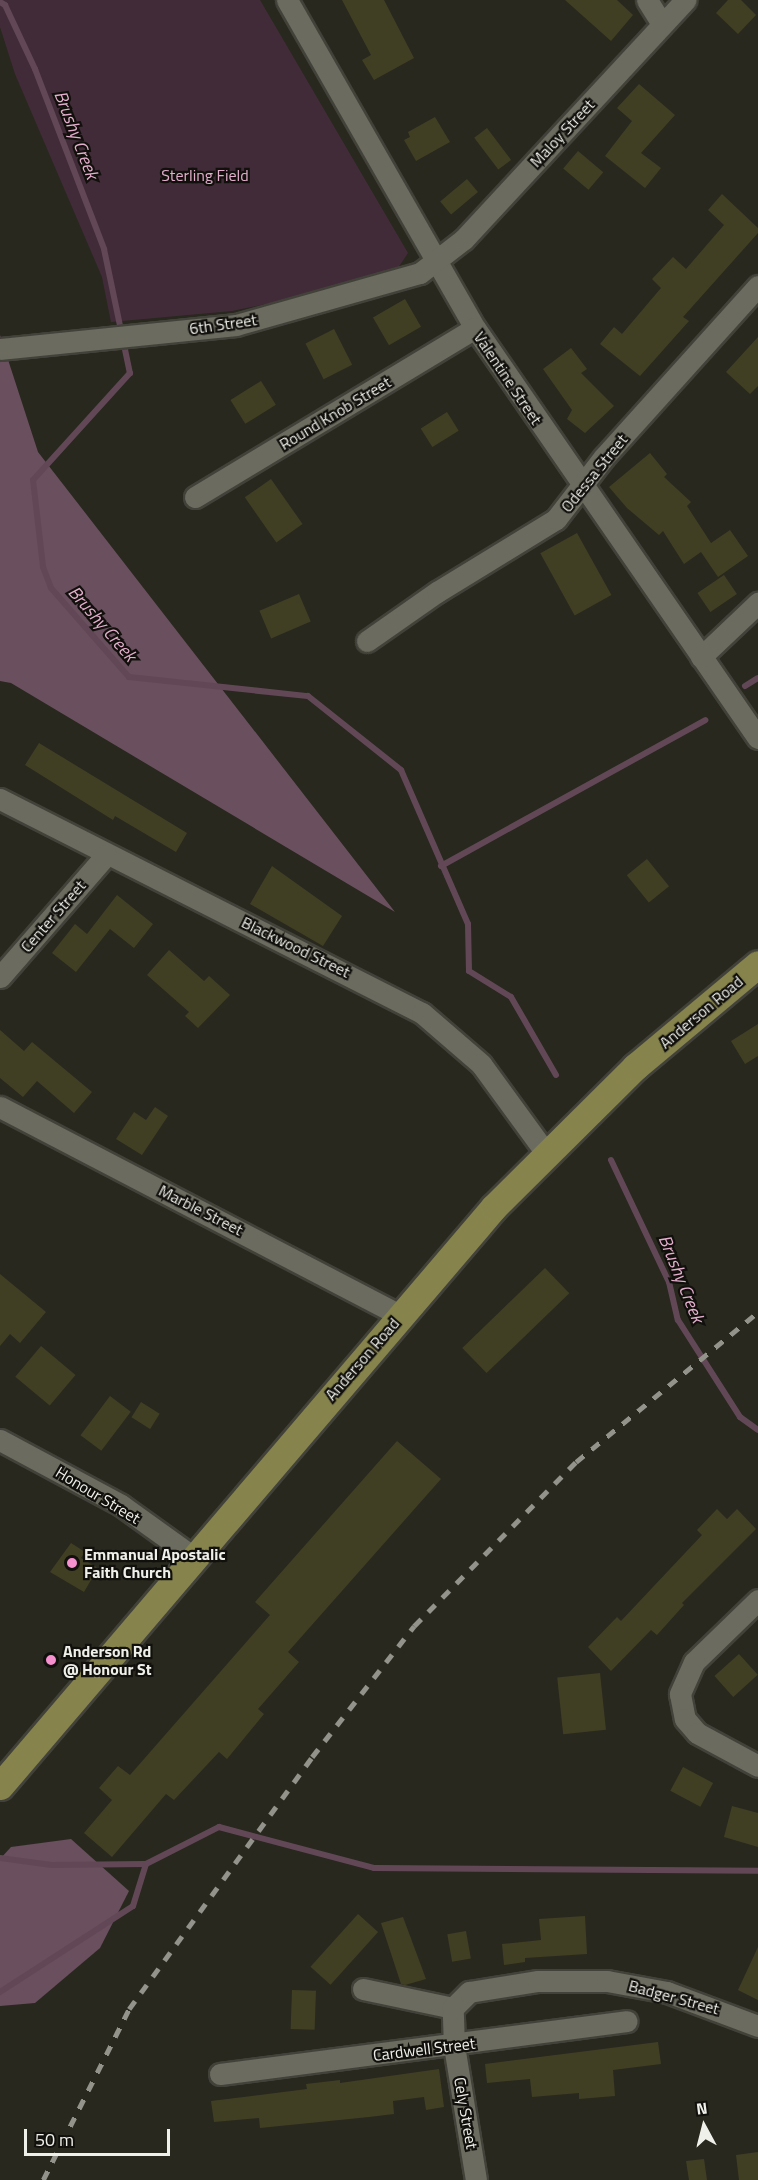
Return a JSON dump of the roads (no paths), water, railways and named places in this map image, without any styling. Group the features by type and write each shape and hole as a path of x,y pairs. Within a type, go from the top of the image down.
{"main road":[{"name":"Anderson Road","path":"0,1786 192,1556 400,1315 546,1153 635,1067 758,964"}],"street":[{"name":"Valentine Street","path":"287,0 475,328 758,738"},
{"path":"647,0 662,24"},
{"name":"Maloy Street","path":"437,263 464,239 685,0"},
{"name":"6th Street","path":"0,349 110,336 236,325 289,312 420,273 437,263"},
{"name":"Odessa Street","path":"367,641 437,592 556,519 582,486 758,286"},
{"name":"Round Knob Street","path":"195,497 475,328"},
{"path":"702,657 758,603"},
{"name":"Blackwood Street","path":"0,800 422,1013 481,1064 546,1153"},
{"name":"Center Street","path":"0,977 106,855"},
{"name":"Marble Street","path":"0,1107 400,1315"},
{"name":"Honour Street","path":"0,1440 120,1505 192,1556"},
{"path":"758,1600 694,1662 680,1694 685,1719 697,1733 758,1766"},
{"name":"Badger Street","path":"453,2008 469,1992 514,1983 607,1981 667,1992 758,2026"},
{"path":"363,1989 453,2008 454,2046"},
{"name":"Cardwell Street","path":"220,2074 454,2046 627,2021"},
{"name":"Cely Street","path":"454,2046 476,2180"}],"waterway":[{"name":"Brushy Creek","path":"0,2 5,5 35,69 104,249 130,373 33,480 43,567 51,588 129,677 308,696 401,770 468,924 469,971 511,997 556,1075"},
{"path":"745,686 758,678"},
{"path":"441,866 705,720"},
{"name":"Brushy Creek","path":"611,1160 669,1282 678,1320 740,1417 758,1430"},
{"path":"0,1858 52,1865 146,1864 219,1827 374,1868 758,1871"},
{"path":"0,1992 133,1906 146,1864"}],"railway":[{"path":"43,2180 129,2009 312,1757 414,1626 576,1462 758,1312"}],"place":[{"name":"Emmanual Apostalic Faith Church","path":"72,1563"},
{"name":"Anderson Rd @ Honour St","path":"51,1660"}],"park label":[{"name":"Sterling Field","path":"205,175"}]}
